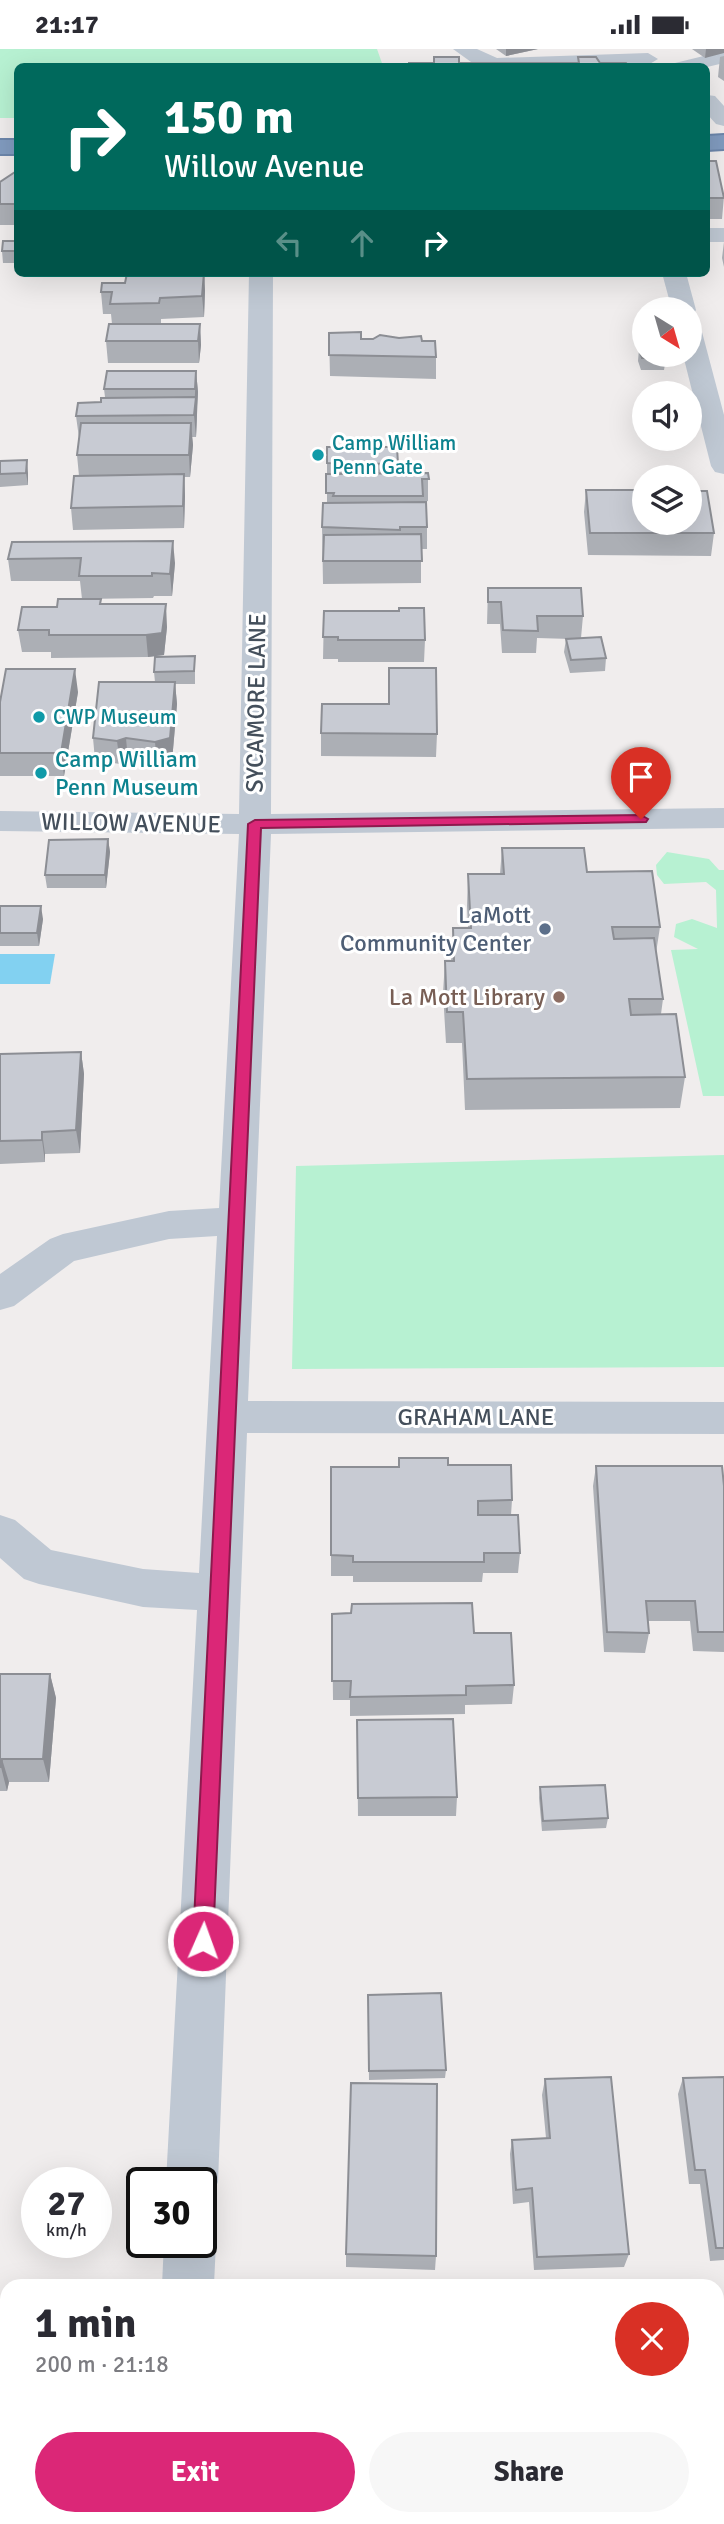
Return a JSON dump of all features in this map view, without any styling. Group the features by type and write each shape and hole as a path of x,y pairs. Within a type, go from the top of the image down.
{"street":[{"path":"463,49 481,61 492,63"},
{"path":"699,63 724,57"},
{"path":"523,63 646,58"},
{"path":"710,104 724,119"},
{"name":"SYCAMORE LANE","path":"193,2167 255,824 261,277"},
{"path":"675,277 680,297"},
{"path":"699,367 724,466"},
{"name":"WILLOW AVENUE","path":"0,821 255,824 724,818"},
{"path":"0,1295 63,1249 169,1225 237,1221"},
{"name":"GRAHAM LANE","path":"229,1417 724,1418"},
{"path":"0,1533 39,1566 143,1588 218,1593"},
{"path":"188,2279 189,2258"}],"green space":[{"path":"0,49 377,49 382,63 14,63 14,118 0,118"},
{"path":"667,852 709,859 719,870 724,870 724,1096 703,1096 671,950 698,949 674,937 676,924 692,919 717,928 716,890 706,882 664,884 657,875 656,865"},
{"path":"724,1155 724,1367 292,1369 296,1166"}],"water":[{"path":"0,954 55,954 50,984 0,984"}],"building":[{"path":"434,57 459,57 459,63 434,63"},
{"path":"578,57 596,57 600,63 579,63"},
{"path":"710,161 716,161 724,198 710,198"},
{"path":"14,173 14,204 0,204 0,182"},
{"path":"3,241 14,241 14,251 2,251"},
{"path":"126,277 204,277 202,296 160,298 159,303 110,304 112,292 101,292 102,283 125,283"},
{"path":"109,324 200,324 198,341 106,341"},
{"path":"361,332 361,339 373,339 380,335 399,338 421,336 422,341 435,341 436,357 329,355 329,333"},
{"path":"107,371 196,371 195,389 104,389"},
{"path":"196,397 194,415 76,416 78,403 101,402 101,398"},
{"path":"81,423 191,423 189,455 77,455"},
{"path":"327,447 397,447 398,464 327,463"},
{"path":"27,460 26,473 0,474 0,461"},
{"path":"428,473 429,479 422,479 423,496 333,496 334,493 326,493 326,474"},
{"path":"184,474 183,506 71,508 74,476"},
{"path":"586,490 632,490 632,533 590,533"},
{"path":"702,491 707,491 714,533 702,533"},
{"path":"426,502 427,527 400,527 400,530 322,527 323,503"},
{"path":"421,534 422,561 323,561 324,535"},
{"path":"173,541 170,574 152,573 152,576 79,576 81,558 8,559 12,542"},
{"path":"488,588 581,588 583,616 537,616 538,631 503,630 501,602 488,602"},
{"path":"58,599 101,599 100,604 166,604 162,633 49,635 49,630 18,630 22,607 57,607"},
{"path":"399,608 424,608 425,640 338,640 338,637 323,637 324,611 399,611"},
{"path":"601,637 606,658 571,660 566,639"},
{"path":"195,656 194,671 154,672 155,657"},
{"path":"389,668 436,668 437,734 321,733 322,704 389,704"},
{"name":"CWP Museum","path":"6,669 75,669 61,753 0,753 0,702"},
{"path":"99,682 175,682 170,738 155,742 126,738 117,741 93,738"},
{"path":"108,839 105,875 45,875 49,840"},
{"path":"502,848 584,848 587,872 652,871 660,927 612,927 614,939 654,938 663,999 629,999 631,1015 676,1014 685,1077 467,1079 463,1012 447,1012 445,961 454,961 453,928 471,928 468,874 504,874"},
{"path":"0,906 41,906 37,933 0,933"},
{"path":"81,1052 76,1130 42,1132 42,1140 0,1141 0,1054"},
{"path":"399,1458 448,1458 448,1465 511,1465 512,1500 478,1501 478,1515 518,1515 520,1553 484,1553 484,1562 353,1562 353,1556 331,1555 331,1467 399,1467"},
{"path":"596,1466 722,1466 724,1632 698,1632 695,1601 646,1601 649,1633 607,1632"},
{"path":"472,1603 474,1633 511,1633 514,1685 466,1686 466,1695 350,1697 351,1681 332,1681 332,1614 351,1613 352,1604"},
{"path":"0,1674 50,1674 43,1759 2,1759 0,1767"},
{"path":"453,1719 457,1797 358,1798 357,1720"},
{"path":"605,1785 608,1818 543,1821 540,1787"},
{"path":"441,1993 446,2070 369,2071 368,1995"},
{"path":"611,2077 629,2254 537,2257 532,2188 516,2190 512,2140 550,2138 545,2079"},
{"path":"724,2077 724,2248 716,2248 705,2170 695,2170 683,2078"},
{"path":"351,2083 437,2084 436,2256 346,2254"}],"place":[{"name":"Camp William Penn Gate","path":"318,455"},
{"name":"CWP Museum","path":"39,717"},
{"name":"Camp William Penn Museum","path":"41,773"},
{"name":"LaMott Community Center","path":"545,929"},
{"name":"La Mott Library","path":"559,997"}],"route":[{"path":"203,1941 255,824 641,819"}]}
